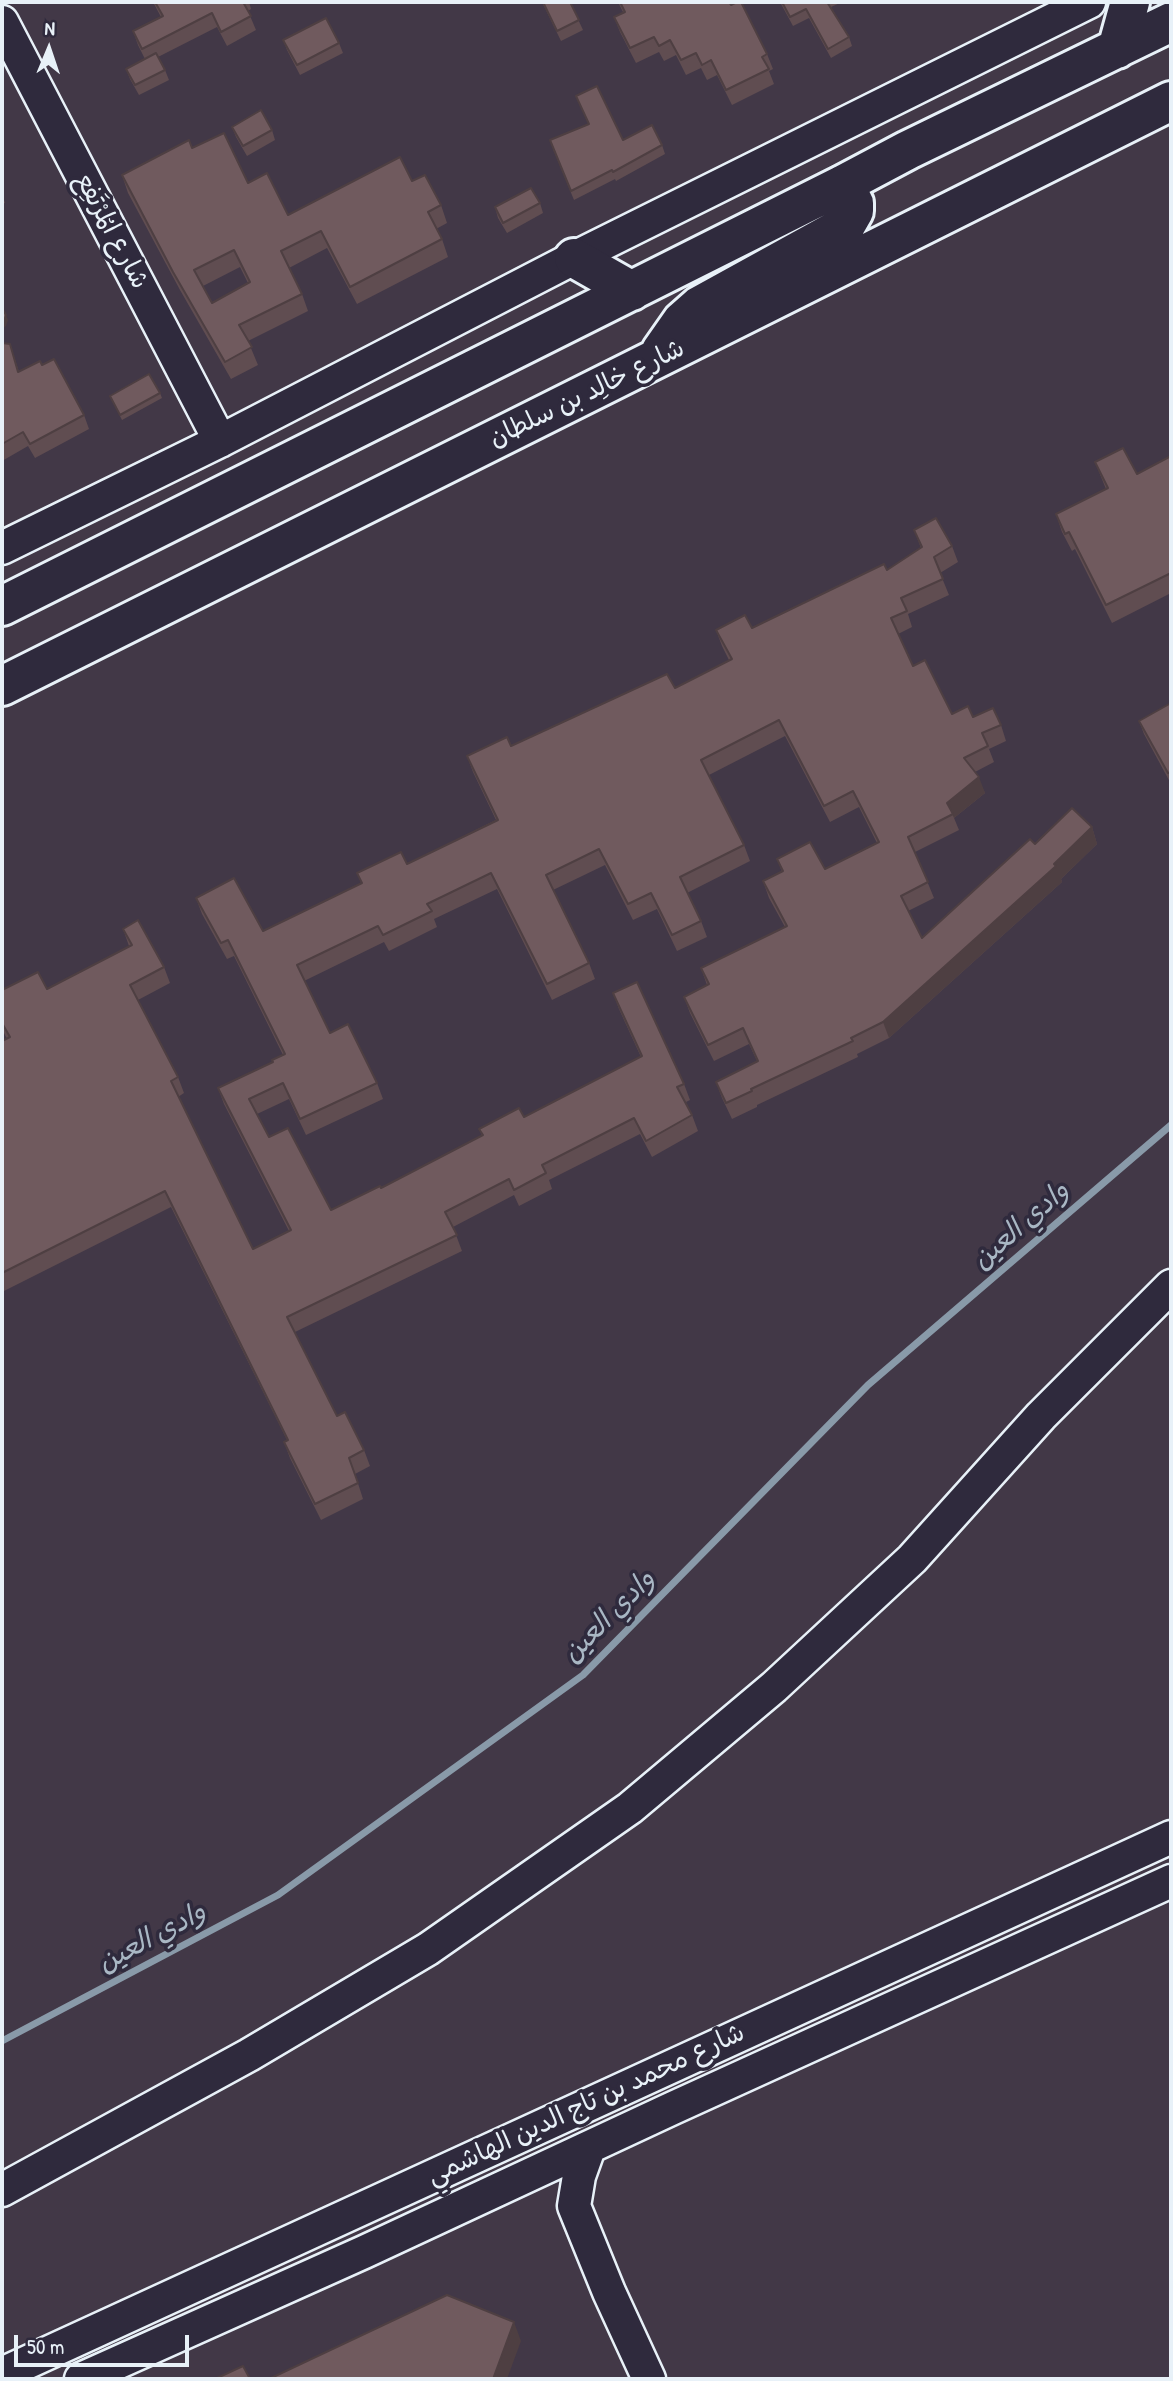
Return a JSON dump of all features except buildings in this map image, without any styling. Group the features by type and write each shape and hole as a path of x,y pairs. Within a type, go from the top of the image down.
{"main road":[{"path":"1117,49 1130,2"},
{"path":"2,606 842,186 908,150 1171,22"},
{"name":"شارع خالِد بن سلطان","path":"2,686 1171,100"},
{"path":"657,359 682,321 699,306 846,225 854,211 854,203 842,186"},
{"path":"574,258 632,291"}],"street":[{"path":"2,548 220,441 574,258 1089,2"},
{"name":"شارع المُرْتَفِع","path":"2,22 220,441"},
{"path":"2,2190 249,2055 428,1949 630,1808 774,1687 912,1559 1041,1416 1171,1286"},
{"name":"شارع محمد بن تاج الدين الهاشمي","path":"2,2374 1171,1837"},
{"name":"شارع محمد بن تاج الدين الهاشمي","path":"81,2379 1171,1881"},
{"path":"589,2148 579,2176 573,2206 649,2379"},
{"path":"515,2183 546,2190 573,2206"}],"waterway":[{"name":"وادي العين","path":"2,2041 278,1895 583,1675 868,1385 1171,1125"}]}
